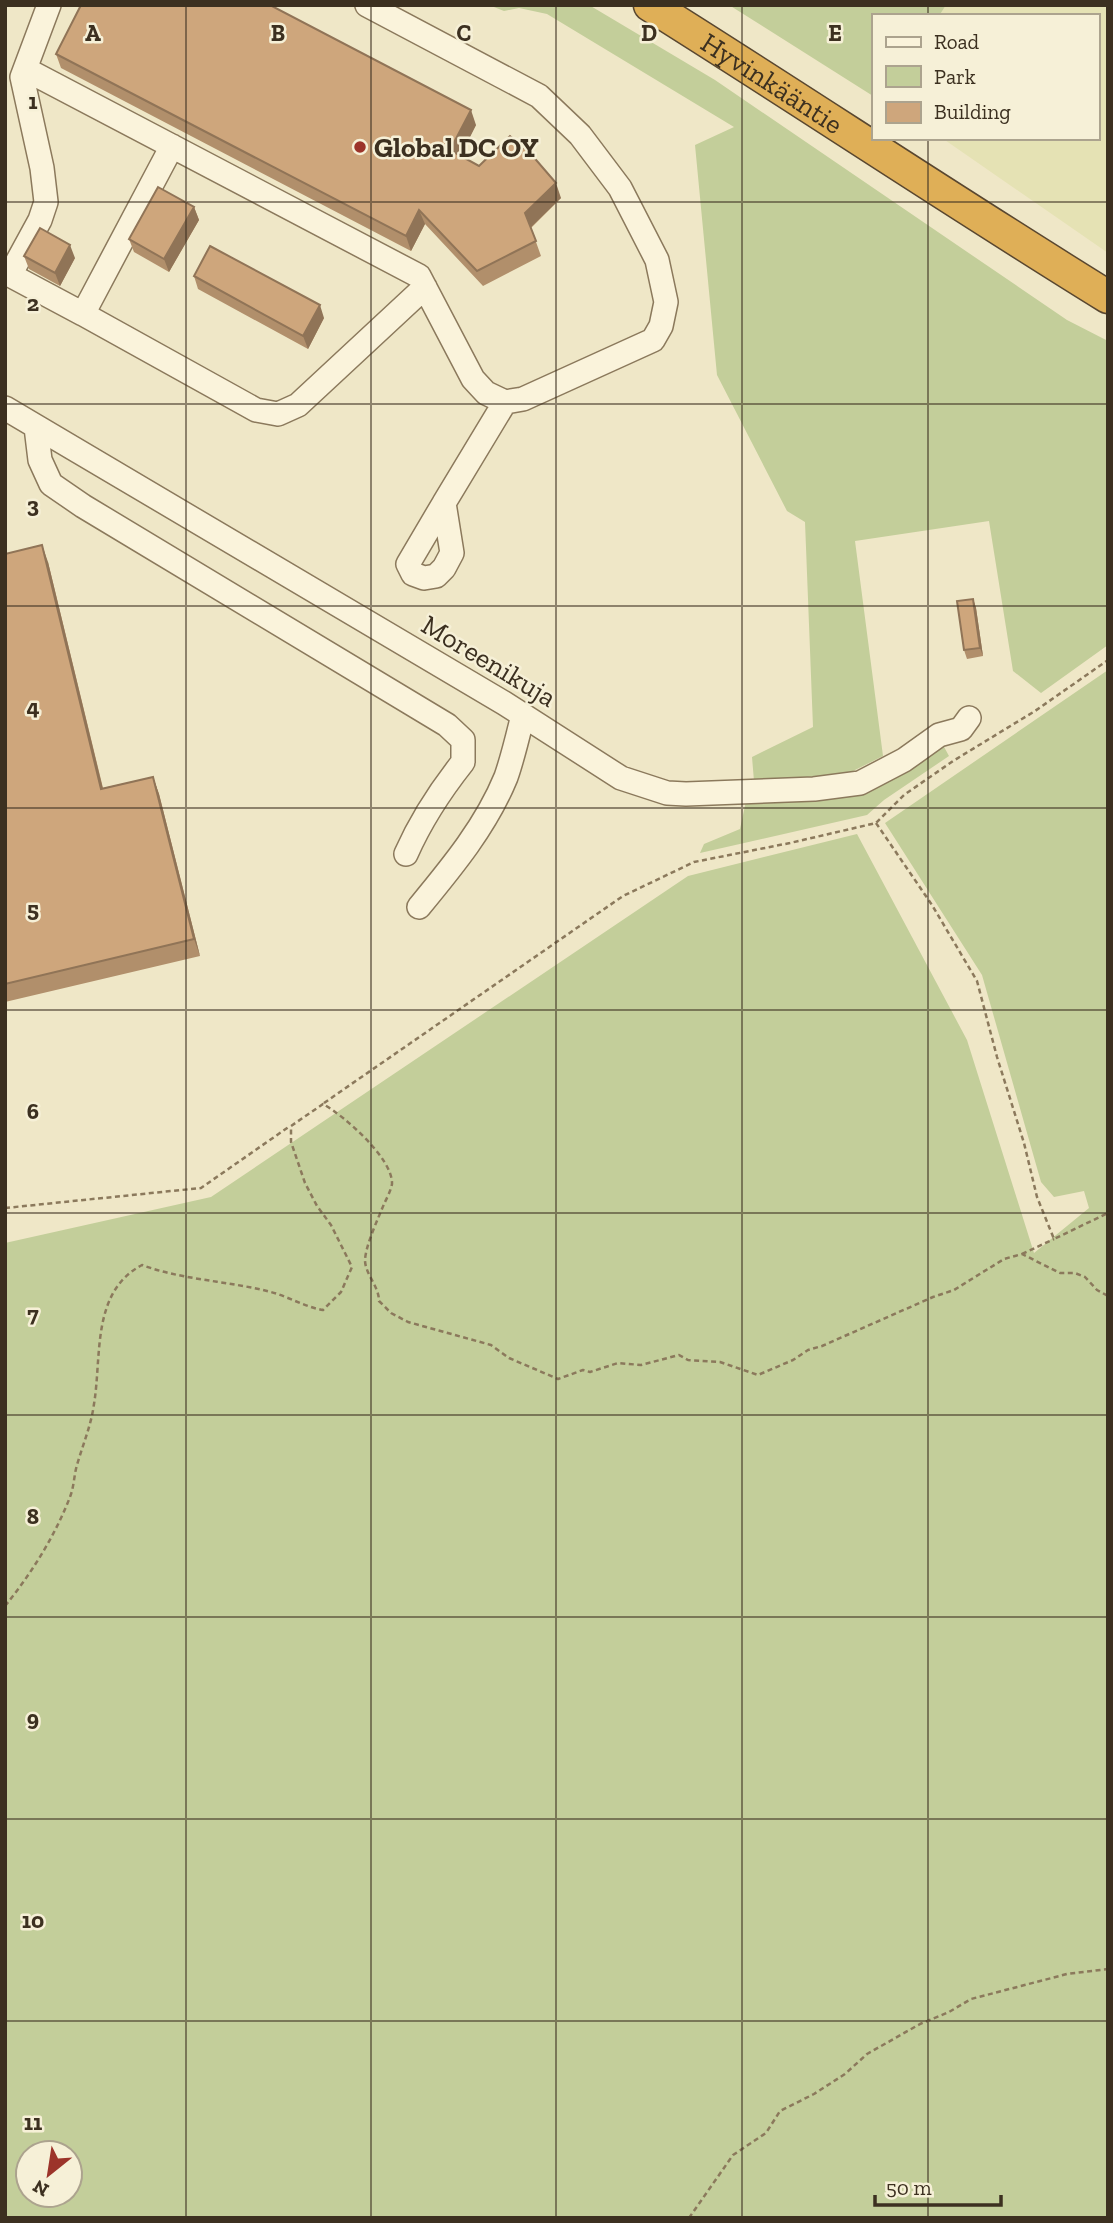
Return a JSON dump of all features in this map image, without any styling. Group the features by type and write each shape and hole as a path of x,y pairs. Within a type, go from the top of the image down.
{"highway":[{"name":"Hyvinkääntie","path":"650,5 798,98 995,228 1108,297"}],"lane":[{"path":"49,5 22,78 46,202 40,220 8,273 257,410 278,414 298,405 425,287"},
{"path":"25,69 419,276 473,379 486,393 505,402 523,400 653,341 662,326 666,302 657,260 620,188 580,135 539,96 367,5"},
{"path":"83,314 172,146"},
{"path":"444,503 505,402"},
{"name":"Moreenikuja","path":"5,408 523,715 621,778 667,793 814,789 860,783 904,760 939,735 961,729 969,718"},
{"path":"36,427 40,460 51,484 83,506 447,725 463,740 463,762 445,783 419,824 406,854"},
{"path":"419,907 456,862 479,828 506,777 523,715"}],"path":[{"path":"876,823 932,905 977,981 1037,1197 1054,1239"},
{"path":"5,1208 201,1188 623,897"},
{"path":"323,1104 336,1111 370,1144 390,1172 392,1184 377,1220 365,1262 379,1294 379,1301 391,1313 408,1322 491,1345 509,1358 558,1379 583,1370 590,1372 618,1363 642,1365 679,1355 688,1360 720,1362 758,1375 793,1360 808,1350 954,1290 1004,1259 1022,1254 1108,1213"},
{"path":"5,1606 26,1580 51,1538 71,1495 76,1465 89,1434 93,1415 98,1377 97,1350 105,1311 115,1288 127,1273 142,1265 155,1270 271,1292 323,1310 341,1292 352,1267 331,1225 305,1183 291,1142 291,1126"},
{"path":"1022,1254 1060,1273 1075,1273 1085,1277 1097,1290 1108,1296"},
{"path":"689,2218 733,2155 766,2133 780,2110 814,2094 845,2074 867,2054 920,2024 971,2000 1067,1974 1108,1969"}],"shaded area":[{"path":"946,5 1108,5 1108,253 945,140 1099,140 1099,14 940,14"}],"green space":[{"path":"489,5 589,5 715,80 1067,320 1108,341 1108,645 1041,693 1013,671 989,521 855,541 883,756 847,774 754,781 752,757 813,727 805,522 787,511 717,375 695,145 734,127 547,14 519,8 504,11"},
{"path":"729,5 946,5 940,14 872,14 872,95"},
{"path":"1108,670 1108,2218 5,2218 5,1243 211,1197 688,876 857,834 967,1040 1034,1253 1089,1208 1084,1191 1054,1197 1041,1182 982,975 885,823"},
{"path":"943,745 949,756 884,800 867,815 700,853 704,844 740,829 746,801 861,792"}],"building":[{"path":"81,5 270,5 471,110 450,150 479,166 510,136 531,154 556,183 525,213 536,241 477,271 419,210 406,236 56,54"},
{"path":"158,187 194,207 164,259 129,239"},
{"path":"40,228 70,245 55,273 24,256"},
{"path":"210,246 320,305 303,336 194,276"},
{"path":"42,545 101,789 153,777 194,939 5,984 5,554"},
{"path":"973,599 980,648 964,650 957,601"}],"place":[{"name":"Global DC OY","path":"360,147"}]}
